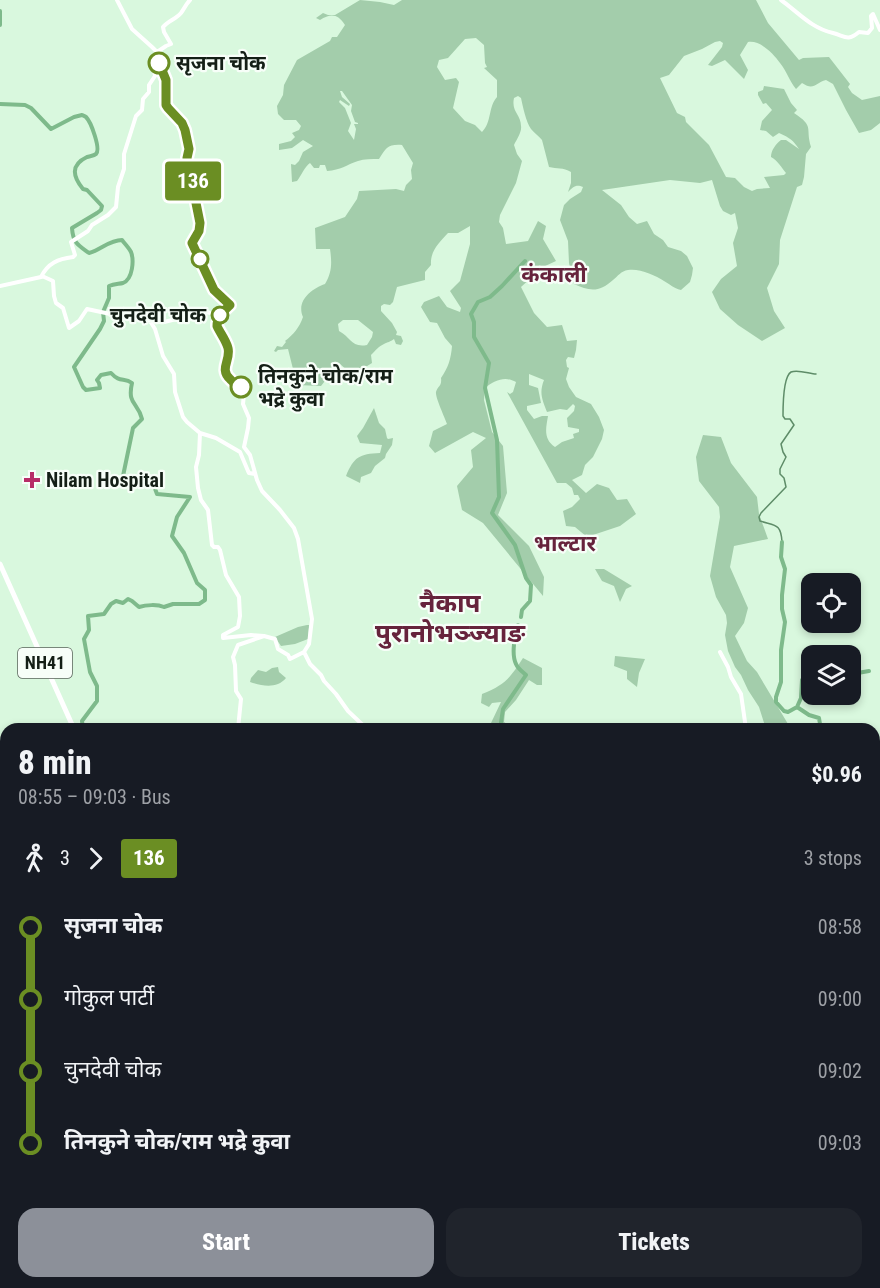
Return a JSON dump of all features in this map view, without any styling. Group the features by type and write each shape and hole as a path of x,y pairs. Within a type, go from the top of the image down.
{"highway":[{"name":"NH41","path":"0,564 69,723"}],"street":[{"path":"117,0 132,29 157,52 166,80 166,105 182,123 185,130 189,149 188,165 194,183 200,223 199,231 192,243 214,290 230,305 220,315 217,326 228,346 225,373 243,391 243,404 249,418 244,447 250,455 261,491 280,510 297,533 312,619 309,644 304,652 290,659 278,649 275,639 251,635 224,638 223,635 238,627 239,597 226,575 220,550 212,545 208,510 201,500 198,488 196,467 200,433"},
{"path":"157,52 171,44 163,27 182,13 190,0"},
{"path":"781,0 806,21 826,32 848,38 854,37 859,32 867,33 872,28 871,16 873,14 880,30"},
{"path":"42,276 45,269 58,260 75,256 71,242 116,207 118,187 124,169 124,154 136,116 142,111 143,99 149,92 154,70 159,63"},
{"path":"0,286 42,276 53,281 56,303 63,308 69,328 79,321 87,309 129,318 164,322 206,312 220,315"},
{"path":"150,320 163,356 174,374 175,392 183,417 200,433 235,448 240,452 249,473 255,474"},
{"path":"238,723 240,699 237,691 235,651 238,645 264,636"},
{"path":"304,652 310,664 361,723"},
{"path":"720,652 741,694 745,723"}],"green space":[{"path":"360,0 394,5 402,0 756,0 768,23 799,60 829,57 850,84 848,87 852,93 862,100 880,96 880,123 871,130 859,133 833,84 826,80 812,86 802,83 796,89 774,55 762,45 753,42 748,42 740,55 748,70 744,79 725,60 712,66 708,65 722,47 723,43 720,41 684,56 669,75 660,78 677,113 685,117 686,122 709,145 726,177 735,178 752,191 770,188 764,177 786,173 771,157 773,150 781,140 786,140 799,149 793,141 779,133 773,137 766,131 760,130 762,121 772,110 766,103 763,104 758,92 763,90 764,86 784,89 797,110 794,113 807,125 811,147 806,154 804,177 802,185 797,187 780,240 779,264 767,288 774,311 785,328 762,341 738,325 720,309 712,292 721,279 737,266 733,243 738,228 735,213 731,215 723,211 720,206 712,180 700,183 670,180 602,190 621,205 637,224 647,221 654,234 668,247 681,251 687,256 693,268 692,275 690,282 681,290 652,274 632,270 623,271 598,289 584,288 574,284 569,263 568,241 560,220 564,205 581,192 583,187 575,186 568,192 571,172 549,167 542,140 529,126 521,98 518,96 514,98 513,103 521,122 521,128 514,145 522,161 516,183 500,215 499,222 503,228 506,244 528,241 538,221 546,226 543,239 556,261 543,267 521,287 534,313 547,327 562,325 567,341 577,340 574,358 568,357 566,360 569,368 566,379 576,397 591,404 604,430 602,439 593,457 585,465 582,475 572,480 586,493 597,484 609,488 617,500 627,499 636,514 620,526 587,537 575,527 566,526 563,511 572,507 580,499 578,495 574,495 572,488 566,483 557,483 507,392 510,394 513,392 516,382 508,379 500,380 485,388 484,400 492,432 503,446 507,493 498,515 529,546 544,577 543,596 483,523 462,510 457,486 473,467 471,450 486,438 473,432 435,453 429,446 433,431 447,424 436,392 449,363 452,346 437,323 430,322 421,307 424,302 439,296 447,307 460,312 461,308 450,291 460,281 470,244 470,226 458,233 448,233 438,244 432,255 431,265 425,272 425,280 397,287 393,302 390,305 381,306 381,311 392,323 397,332 396,335 401,336 403,341 401,345 396,344 394,339 382,345 371,355 372,363 350,373 339,363 321,386 297,385 288,349 274,351 277,346 282,347 298,328 303,317 301,311 306,296 325,284 329,275 330,249 316,249 315,228 345,217 357,199 359,191 396,189 404,191 412,179 413,163 402,145 393,145 379,159 360,160 336,170 327,171 325,165 314,168 310,163 297,181 292,182 291,164 295,165 303,152 313,146 303,140 292,148 279,150 279,144 291,141 295,137 292,133 299,130 301,126 296,120 284,120 278,114 277,106 283,95 284,85 297,60 330,41 332,37 337,37 345,25 334,16 320,20 316,18 323,13 335,15","holes":["476,38 484,45 487,67 484,68 497,80 497,97 482,132 475,125 465,121 453,108 459,82 456,78 445,80 437,67 439,60 448,58 465,39","340,91 352,105 351,111 355,122 358,123 354,124 356,129 354,140 348,131 351,123 345,108 339,102 340,100 349,106 350,104 342,97","343,320 358,320 373,332 367,345 358,345 339,331 338,324","529,374 544,380 542,396 547,412 567,410 573,404 575,406 574,411 567,418 568,427 579,429 579,432 573,434 574,438 555,447 551,444 546,433 548,416 534,419 527,410 527,406 541,403 538,388 529,385"]},
{"path":"374,408 387,438 393,438 392,445 385,458 375,466 371,473 361,477 360,483 346,476 358,458 367,454 380,453 382,445 360,443 357,436"},
{"path":"703,435 721,437 731,463 757,497 759,514 768,539 734,546 730,567 748,608 744,623 735,636 747,661 757,672 787,723 764,723 759,707 728,651 725,635 726,615 716,597 710,576 720,517 719,507 699,481 696,457"},
{"path":"595,569 604,569 632,586 626,589 620,602 614,586 602,581"},
{"path":"309,625 308,639 295,644 281,646 275,637 298,627"},
{"path":"615,656 645,659 639,673 637,687 627,679 627,671 614,666"},
{"path":"523,658 542,668 542,685 529,680 505,712 505,723 491,723 501,702 492,703 489,707 481,703 482,694 506,680"},
{"path":"278,667 279,672 286,678 278,684 264,685 250,682 258,670 266,672"}],"waterway":[{"path":"0,11 0,25"},
{"path":"0,104 25,105 31,108 51,129 82,115 86,117 93,130 97,151 95,155 87,157 78,164 75,176 83,189 87,190 102,206 97,213 72,228 74,237 79,246 89,253 122,240 131,252 132,264 131,274 126,281 109,286 109,298 103,312 104,321 74,367 86,390 100,388 97,380 101,375 111,373 117,378 132,383 132,400 142,419 133,428 123,483 154,486 157,494 190,497 177,517 172,536 184,553 197,583 205,590 205,600 199,604 139,607 128,599 123,603 116,601 111,604 104,614 88,616 89,630 84,639 90,672 97,686 97,701 82,723"},
{"path":"521,617 522,610 530,601 531,585 526,578 515,545 492,513 499,497 497,440 485,388 489,363 474,337 474,322 471,314 478,302 490,297 525,261"},
{"path":"782,542 779,528 760,521 759,517 786,487 784,478 780,474 786,457 781,444 794,425 790,419 785,419 783,416 786,380 788,375 794,371 816,374"},
{"path":"782,542 781,557 785,569 782,609 785,622 781,650 781,682 776,702 788,712 797,707"},
{"path":"501,723 503,709 526,675 518,667 514,655 518,625"},
{"path":"861,672 869,671"},
{"path":"801,698 797,707 819,718 820,723"}],"bus line":[{"name":"136","path":"159,63 166,80 166,105 182,123 189,149 188,165 194,183 200,223 199,231 192,243 214,290 230,305 220,315 217,326 228,346 225,373 236,386 241,387"}],"place":[{"name":"सृजना चोक","path":"159,63"},
{"name":"चुनदेवी चोक","path":"220,315"},
{"name":"तिनकुने चोक/राम भद्रे कुवा","path":"241,387"},
{"name":"Nilam Hospital","path":"32,480"}],"district":[{"name":"कंकाली","path":"554,274"},
{"name":"भाल्टार","path":"565,543"},
{"name":"नैकाप पुरानोभञ्ज्याङ","path":"450,618"}]}
